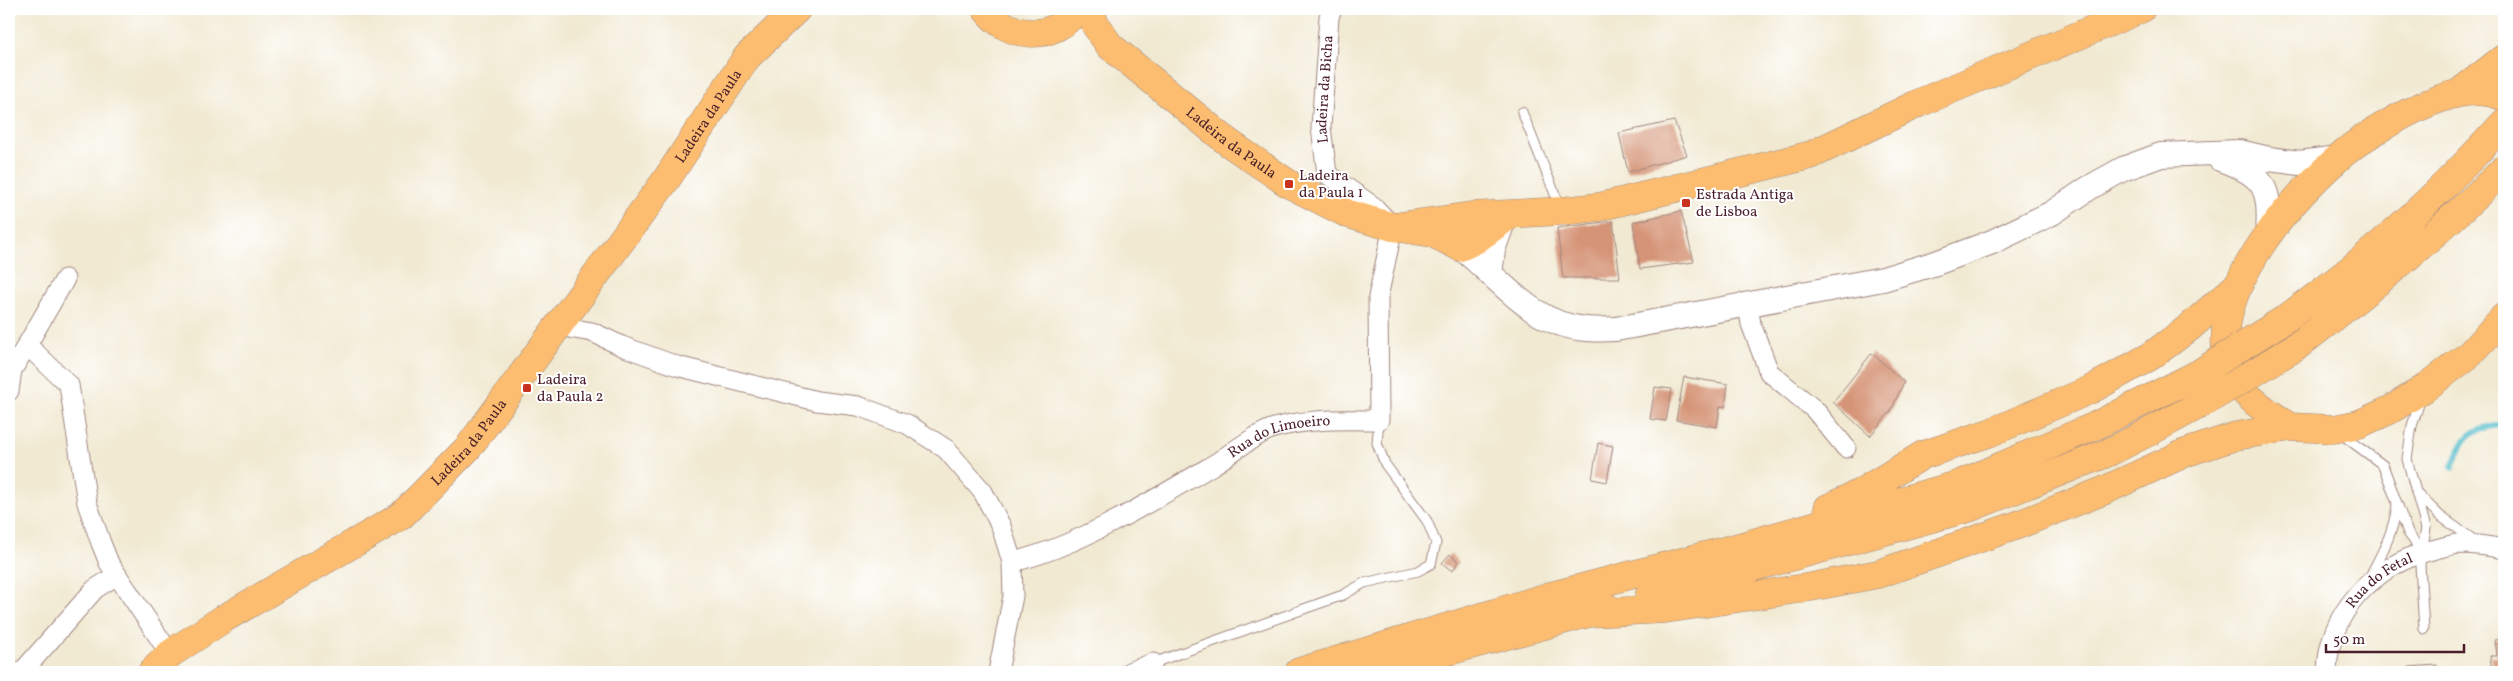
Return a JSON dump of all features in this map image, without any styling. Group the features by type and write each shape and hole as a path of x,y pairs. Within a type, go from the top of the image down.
{"main road":[{"name":"Ladeira da Paula","path":"161,663 223,619 401,516 468,448 666,180 747,57 797,9"},
{"path":"986,9 992,18 1005,27 1020,33 1037,34 1052,30 1063,24 1077,9"},
{"path":"1089,9 1096,26 1110,46"},
{"path":"1393,227 1471,216 1507,218 1599,206 1812,155 1919,103 2141,9"},
{"path":"1052,30 1087,37 1110,46"},
{"name":"Ladeira da Paula","path":"1110,46 1229,143 1289,184 1348,214 1393,227 1432,233 1460,247"},
{"path":"2460,92 2504,58"},
{"path":"2291,427 2269,414 2248,394 2231,373 2225,347 2228,318 2239,284 2268,234 2300,195 2338,158 2399,117 2430,102 2460,92 2481,91 2504,97"},
{"path":"1299,672 1554,595 1735,548 1957,485 2095,426 2198,374 2285,319 2342,278 2389,238 2504,123"},
{"path":"1372,672 1969,508 2107,453 2175,420 2244,381 2301,344 2392,272 2447,225 2504,169"},
{"path":"1460,247 1475,240 1507,218"},
{"path":"1735,548 1777,528 1824,511 1858,494 1923,455 1988,433 2090,390 2150,356 2190,327 2239,284"},
{"path":"1591,613 1666,609 1840,582 1878,574 2015,526 2103,491 2185,453 2236,436 2291,427 2334,429 2359,424 2390,410 2424,388 2470,354 2504,318"},
{"path":"2470,354 2504,350"}],"street":[{"name":"Ladeira da Bicha","path":"1332,9 1329,17 1321,127 1323,160 1327,174 1374,206 1393,227"},
{"path":"2202,152 2238,166 2254,175 2265,189 2270,206 2268,234"},
{"path":"1471,216 1460,235 1460,247 1517,300 1551,321 1585,330 1616,329 1883,279 1936,264 1992,242 2052,213 2089,188 2123,169 2161,155 2239,152 2269,159 2300,163 2338,158"},
{"path":"1490,274 1493,250 1507,218"},
{"path":"1379,420 1378,297 1393,227"},
{"path":"9,391 12,370 65,279"},
{"path":"1748,305 1751,324 1769,372 1815,410 1846,448"},
{"path":"557,326 592,332 676,366 817,401 858,406 907,424 946,449 983,492 1002,526 1012,562 1013,596 998,672"},
{"path":"27,345 69,385 87,503 104,550 161,663"},
{"name":"Rua do Limoeiro","path":"1012,562 1033,557 1102,526 1196,475 1272,429 1299,422 1379,420"},
{"name":"Rua do Fetal","path":"2327,672 2327,650 2347,607 2363,588 2384,570 2423,552 2456,544 2504,549"},
{"path":"22,672 95,589 117,575"},
{"path":"1129,672 1153,663"}],"lane":[{"path":"1522,112 1562,211"},
{"path":"2424,388 2412,426 2407,459 2426,528 2420,571 2424,629"},
{"path":"1153,663 1344,595 1364,583 1418,571 1431,564 1436,543 1428,521 1385,464 1377,443 1379,420"},
{"path":"2334,429 2383,465 2408,532 2423,552"},
{"path":"2416,491 2440,516 2466,536 2486,546"},
{"path":"2363,588 2388,544 2395,524 2398,502"}],"building":[{"path":"1674,121 1687,155 1628,172 1619,133"},
{"path":"1681,211 1694,262 1640,269 1633,222"},
{"path":"1613,221 1620,278 1563,278 1557,228"},
{"path":"1872,353 1904,382 1891,411 1870,436 1833,402"},
{"path":"1684,377 1728,384 1725,407 1720,406 1717,427 1676,420"},
{"path":"1655,387 1672,389 1666,421 1650,419"},
{"path":"1598,443 1613,446 1607,482 1592,479"},
{"path":"1450,554 1459,562 1452,571 1442,563"},
{"path":"2504,639 2504,672 2492,672 2490,656 2497,656 2495,640"},
{"path":"2437,665 2437,669 2458,667 2459,672 2408,672 2408,667"}],"waterway":[{"path":"2452,467 2460,447 2469,435 2483,428 2504,425"}],"place":[{"name":"Ladeira da Paula 1","path":"1289,184"},
{"name":"Estrada Antiga de Lisboa","path":"1686,203"},
{"name":"Ladeira da Paula 2","path":"527,388"}]}
